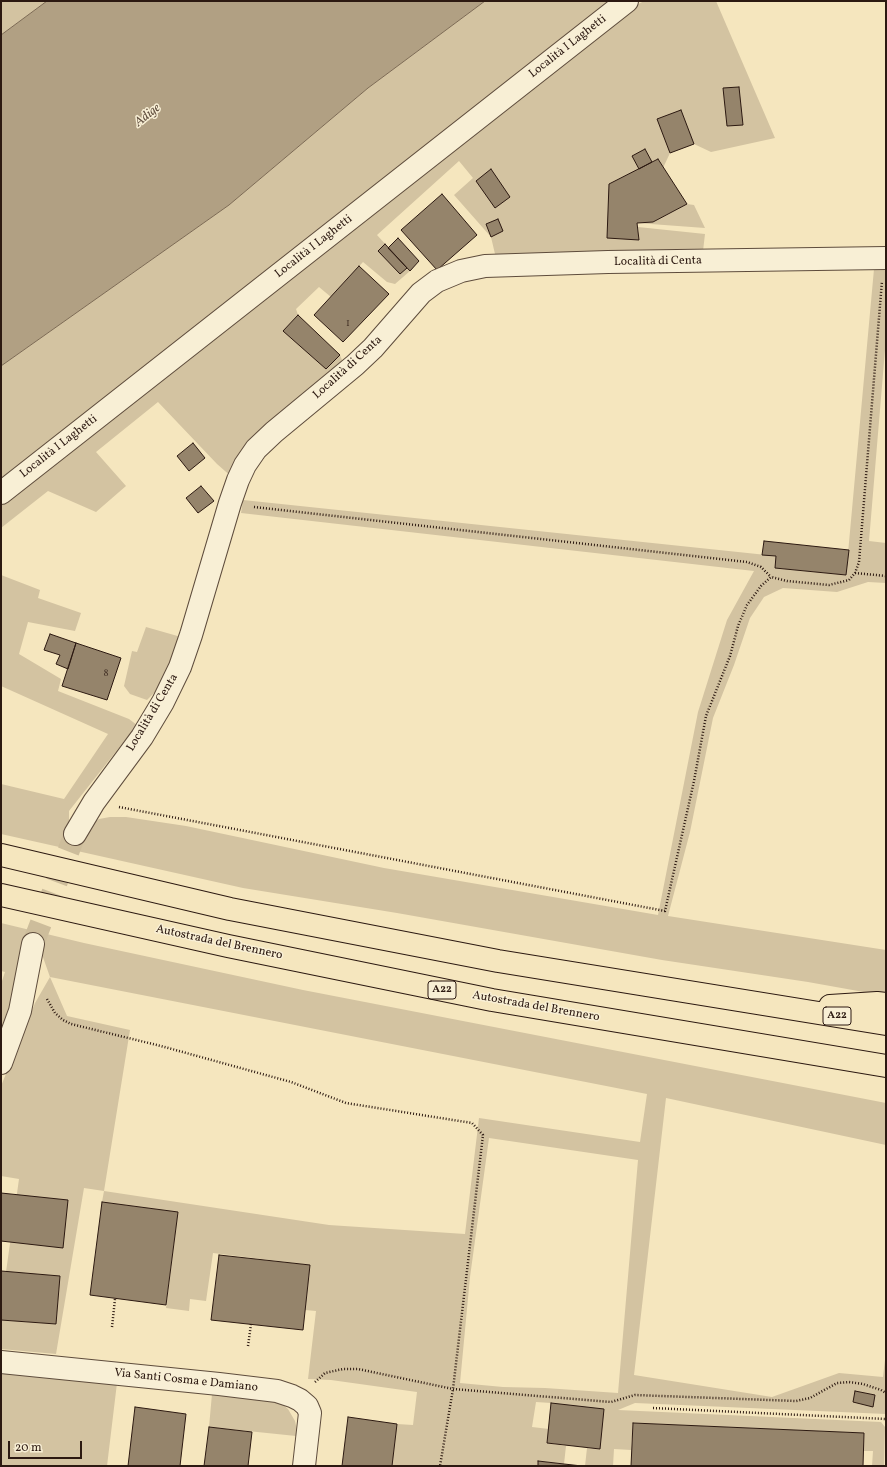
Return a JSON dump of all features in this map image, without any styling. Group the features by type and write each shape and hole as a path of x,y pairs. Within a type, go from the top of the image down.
{"highway":[{"name":"A22","path":"1,855 237,911 498,960 886,1024"},
{"name":"Autostrada del Brennero","path":"1,895 228,946 492,1000 886,1066"},
{"path":"789,1008 877,1003 886,1004"}],"street":[{"name":"Località I Laghetti","path":"1,493 626,1"},
{"name":"Località di Centa","path":"75,834 94,802 142,737 163,702 180,667 192,635 230,503 242,470 256,449 274,432 356,365 373,348 421,293 449,276 485,266 608,262 885,258"},
{"path":"1,1063 20,1011 34,944"},
{"name":"Via Santi Cosma e Damiano","path":"1,1362 219,1384 277,1391 292,1396 307,1406 310,1413 304,1466"}],"path":[{"path":"230,503 747,562 761,567 771,577 787,581 829,586 849,580 855,573 859,562 885,258"},
{"path":"855,573 886,576"},
{"path":"94,802 665,911 694,781 706,716 730,656 738,626 747,605 761,586 771,577"},
{"path":"25,984 42,992 55,1013 63,1020 71,1024 161,1046 283,1080 346,1103 472,1123 483,1135 453,1389 440,1466"},
{"path":"112,1326 115,1299"},
{"path":"248,1346 251,1324"},
{"path":"318,1379 325,1372 343,1369 358,1369 453,1389 611,1402 635,1395 796,1401 810,1398 837,1383 849,1382 864,1384 886,1393"},
{"path":"653,1408 886,1419"}],"shaded area":[{"path":"1,1 47,1 1,35"},
{"path":"485,1 614,1 1,484 1,366 229,205 368,88"},
{"path":"644,1 716,1 775,138 711,152 694,144 670,153 663,168 609,184 639,239 638,227 705,234 703,251 505,257 495,254 491,237 454,195 473,178 459,161 377,235 410,271 395,284 387,282 363,262 331,297 319,287 296,309 298,315 284,331 326,369 340,355 344,365 233,478 217,464 158,402 96,452 126,486 96,512 48,491 1,528 1,503 633,7"},
{"path":"687,204 694,205 705,228 637,223 653,222"},
{"path":"886,267 886,338 869,541 886,543 886,583 868,582 837,592 783,588 764,597 750,618 734,665 713,718 690,832 668,916 886,950 886,996 808,982 662,960 397,913 243,888 1,834 1,784 64,799 108,734 1,686 1,575 40,590 38,598 81,613 75,631 28,622 19,654 61,679 58,691 129,719 137,725 69,811 69,832 89,826 99,819 126,817 186,826 384,868 658,915 698,712 727,620 754,571 241,513 243,500 776,556 776,568 846,575 874,269"},
{"path":"146,627 181,637 177,653 155,692 147,700 130,694 124,686 132,651 137,652"},
{"path":"1,923 84,943 303,990 886,1103 886,1145 666,1098 634,1375 772,1397 839,1373 883,1377 886,1351 886,1414 635,1403 618,1410 881,1422 885,1427 884,1466 872,1466 873,1451 864,1451 864,1433 633,1423 631,1450 614,1449 613,1466 585,1466 587,1448 599,1449 551,1403 536,1402 532,1427 549,1429 547,1443 566,1446 564,1464 539,1461 538,1466 392,1466 397,1424 413,1425 417,1392 331,1380 308,1379 316,1311 305,1310 310,1265 213,1253 206,1301 190,1299 189,1311 166,1308 178,1212 102,1202 104,1191 329,1225 465,1234 479,1118 640,1142 647,1094 50,977 39,946 15,993 1,1045 1,984 5,972 1,971","holes":["489,1138 638,1160 618,1393 503,1387 460,1383 470,1277"]},
{"path":"50,977 67,1016 130,1030 104,1191 84,1188 56,1354 1,1349 1,1320 56,1324 60,1276 6,1272 19,1179 1,1176 1,1086 35,1003"},
{"path":"1,1372 117,1383 107,1466 1,1466"},
{"path":"212,1394 266,1399 282,1404 288,1409 295,1421 297,1430 296,1436 209,1427"}],"water":[{"name":"Adige","path":"47,1 485,1 368,88 229,205 1,366 1,35"}],"building":[{"path":"739,87 743,125 727,126 723,88"},
{"path":"681,110 694,144 670,153 657,119"},
{"path":"645,149 652,162 639,169 632,156"},
{"path":"658,159 687,204 653,222 637,223 639,240 607,238 609,184"},
{"path":"491,169 510,197 495,208 476,181"},
{"path":"442,194 477,235 437,270 401,230"},
{"path":"498,219 503,231 491,237 486,224"},
{"path":"398,238 419,261 410,271 388,248"},
{"path":"385,244 407,268 400,274 378,251"},
{"path":"359,266 389,294 343,342 314,315"},
{"path":"298,315 340,355 326,369 283,331"},
{"path":"193,443 205,458 189,471 177,456"},
{"path":"201,486 214,501 198,513 186,498"},
{"path":"764,541 849,550 846,575 775,568 776,556 762,555"},
{"path":"50,634 76,643 68,669 56,664 60,655 44,650"},
{"path":"76,643 121,658 107,700 62,686"},
{"path":"1,1193 68,1200 63,1248 1,1241"},
{"path":"102,1202 178,1212 166,1305 90,1295"},
{"path":"219,1255 310,1265 303,1330 211,1320"},
{"path":"1,1271 60,1276 56,1324 1,1320"},
{"path":"855,1391 875,1395 873,1407 853,1402"},
{"path":"551,1403 604,1409 600,1449 547,1443"},
{"path":"135,1407 186,1414 180,1466 128,1466"},
{"path":"348,1417 397,1424 392,1466 342,1466"},
{"path":"633,1423 864,1433 863,1466 631,1466"},
{"path":"209,1427 252,1432 248,1466 204,1466"},
{"path":"538,1461 564,1464 582,1466 538,1466"}],"tunnel":[{"path":"33,944 75,834"}]}
